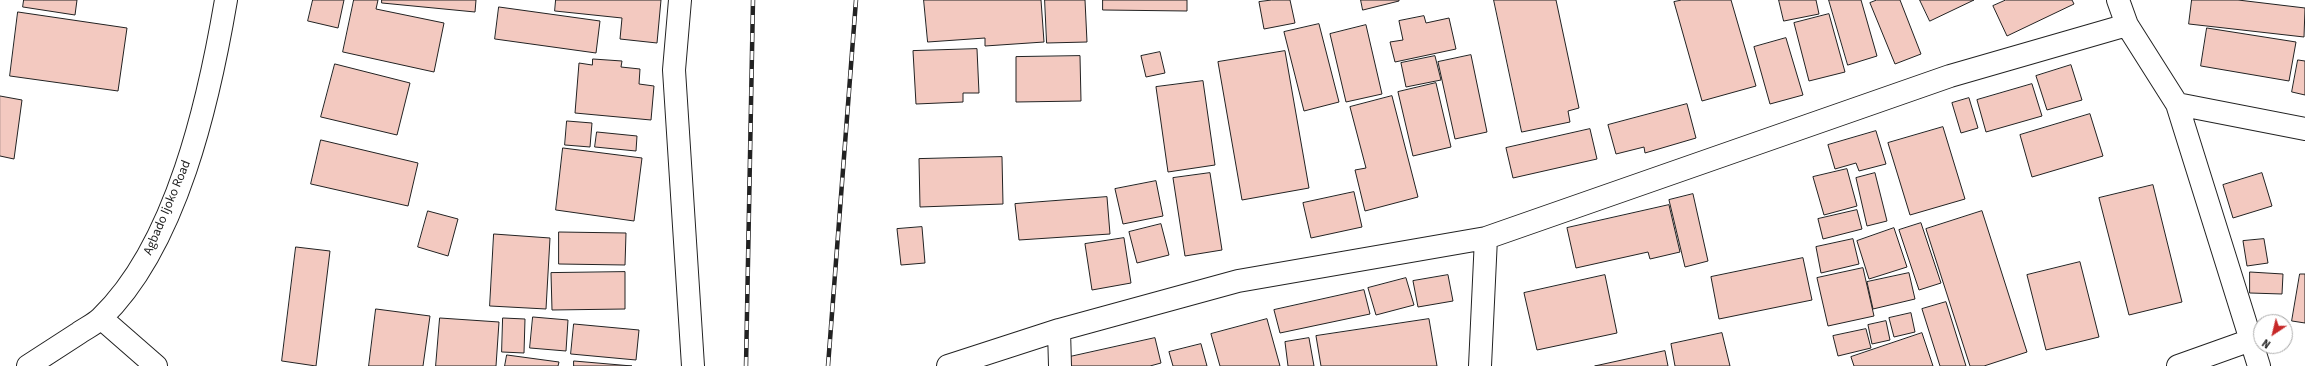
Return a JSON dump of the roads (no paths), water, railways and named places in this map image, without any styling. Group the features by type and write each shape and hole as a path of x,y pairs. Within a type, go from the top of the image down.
{"street":[{"name":"Agbado Ijoko Road","path":"28,366 101,318 141,270 167,216 190,157 216,60 226,0"},
{"path":"680,0 674,70 693,366"},
{"path":"2118,0 2127,25 2177,104 2259,366"},
{"path":"948,366 1059,330 1238,280 1486,238 1950,76 2127,25"},
{"path":"2177,104 2305,129"},
{"path":"1480,366 1486,238"},
{"path":"101,318 156,366"},
{"path":"1059,330 1060,366"},
{"path":"2178,366 2251,340"}],"railway":[{"path":"746,366 753,0"},
{"path":"828,366 856,0"}]}
